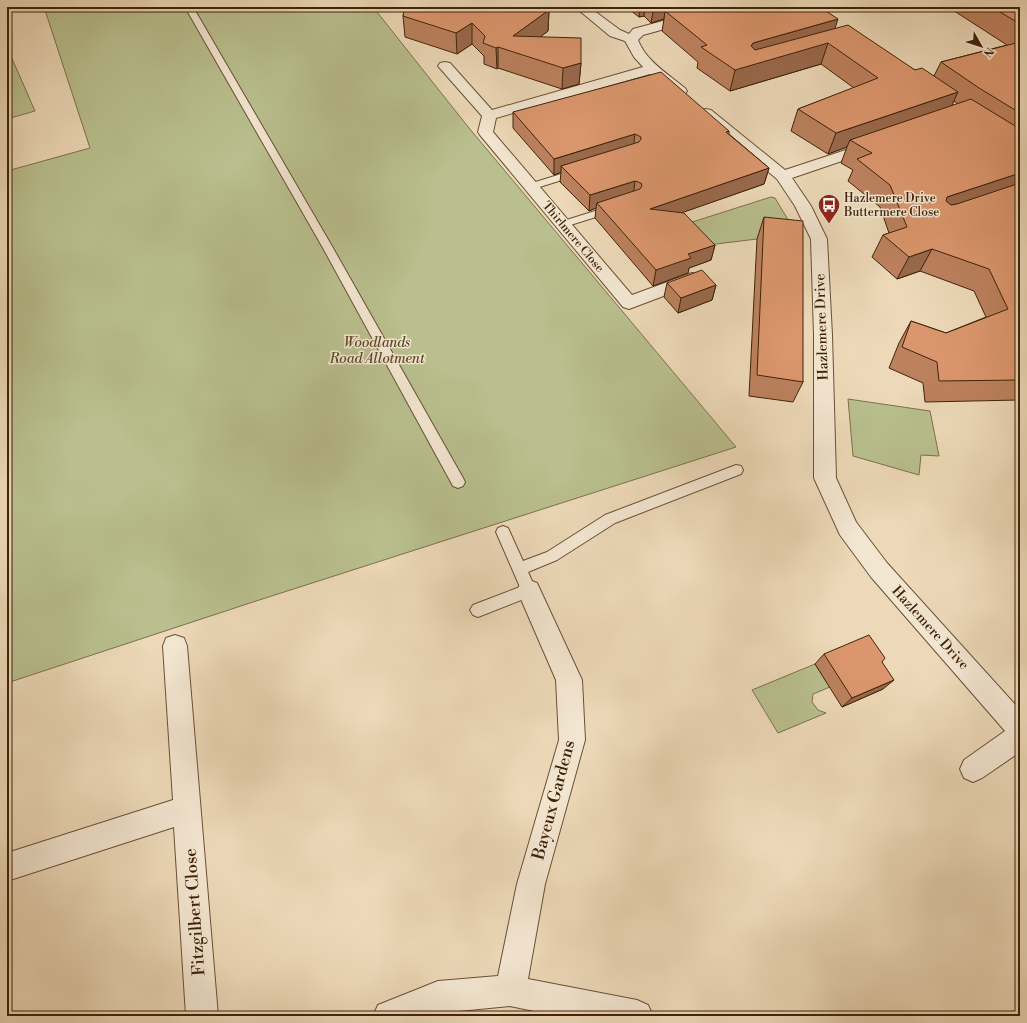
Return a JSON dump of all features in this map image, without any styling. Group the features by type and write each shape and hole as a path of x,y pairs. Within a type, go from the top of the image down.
{"street":[{"path":"581,7 615,33 631,39 638,32 644,30 729,7"},
{"name":"Hazlemere Drive","path":"631,39 633,47 653,69 782,176 803,206 819,239 823,334 825,478 848,528 868,557 1020,729"},
{"path":"445,66 489,115 653,69"},
{"name":"Thirlmere Close","path":"489,115 485,132 629,304 692,279"},
{"path":"782,176 887,141"},
{"name":"Bayeux Gardens","path":"510,991 531,884 572,740 569,680 524,579"},
{"name":"Fitzgilbert Close","path":"176,646 202,1016"},
{"path":"973,769 1020,736"},
{"path":"7,867 188,809"},
{"path":"389,1016 438,997 510,991 637,1016"}],"lane":[{"path":"189,7 328,248 458,482"},
{"path":"530,186 589,168"},
{"path":"562,225 626,204"},
{"path":"478,610 524,579 552,556 610,519 736,470"},
{"name":"Bayeux Gardens","path":"503,532 524,579"}],"green space":[{"name":"Woodlands Road Allotment","path":"44,7 373,7 469,128 736,447 253,602 7,683 7,171 90,148"},
{"path":"7,47 35,111 7,119"},
{"path":"771,197 775,198 787,218 795,243 757,239 708,245 686,224"},
{"path":"848,399 930,411 939,456 921,455 919,475 853,456"},
{"path":"815,664 830,687 813,694 812,702 818,710 826,713 778,733 752,690"}],"building":[{"path":"405,7 540,7 549,10 513,36 581,38 581,63 563,68 498,47 496,48 483,43 485,36 472,23 456,33 403,16"},
{"path":"679,7 820,7 838,19 753,43 751,46 755,50 848,25 915,70 922,68 958,92 836,133 798,109 878,78 828,43 735,70 701,47 707,45 665,11"},
{"path":"992,7 1020,7 1020,24"},
{"path":"1020,42 1020,113 979,88 941,62"},
{"path":"661,72 729,131 726,132 769,168 650,209 684,213 715,245 688,254 691,258 656,270 597,203 640,189 642,186 641,183 635,181 590,195 561,166 639,142 641,137 635,134 554,159 513,112"},
{"path":"971,99 1020,129 1020,173 947,197 946,201 951,205 957,204 1020,183 1020,380 939,381 937,362 902,347 911,321 946,333 1008,309 989,269 932,249 909,257 883,235 907,227 890,185 857,159 872,153 850,140"},
{"path":"764,217 803,221 803,382 757,375"},
{"path":"702,270 716,285 681,298 667,283"},
{"path":"869,635 885,658 882,662 894,680 852,698 824,654"}],"place":[{"name":"Hazlemere Drive Buttermere Close","path":"829,224"}]}
